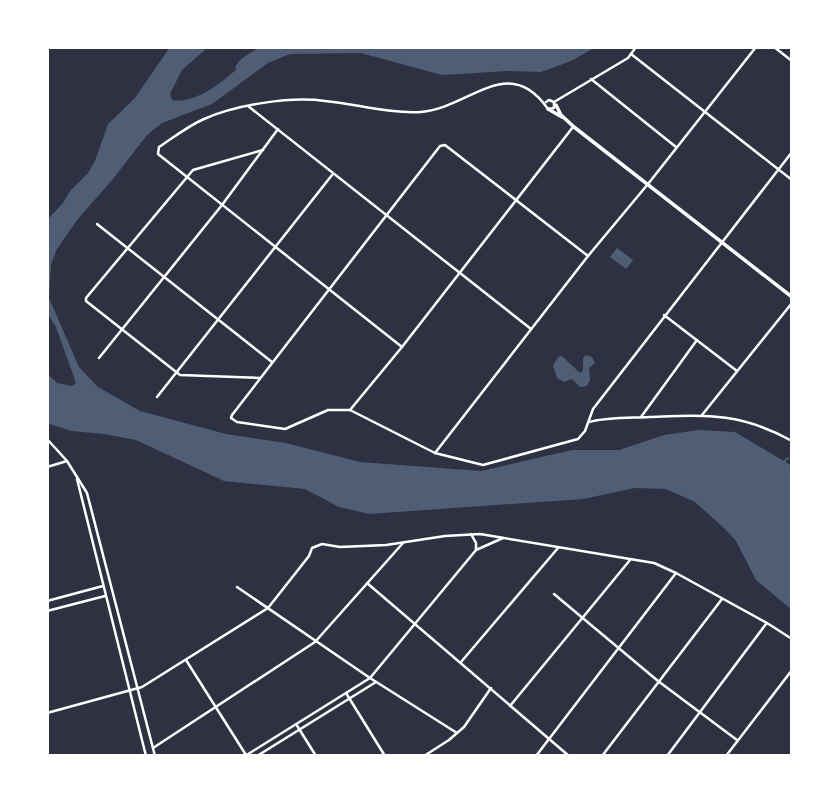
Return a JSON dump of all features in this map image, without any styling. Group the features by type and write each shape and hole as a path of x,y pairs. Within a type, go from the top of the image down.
{"main road":[{"path":"555,103 564,118"},
{"path":"548,109 564,118 792,297"}],"street":[{"path":"402,347 158,154 159,147 201,121 248,106 314,99 423,112 491,87 510,83 520,84 546,102 548,109 553,109 555,103 628,58 636,47"},
{"path":"435,453 587,256 648,184 756,47"},
{"path":"774,47 792,61"},
{"path":"631,54 792,180"},
{"path":"591,79 677,147"},
{"path":"546,102 550,100 555,103"},
{"path":"248,106 531,330"},
{"path":"349,410 402,347 574,127"},
{"path":"99,358 222,205 278,129"},
{"path":"587,256 445,145 440,146 232,415 233,421 285,429 328,410 349,410 435,453 476,464 488,464 570,442 582,435 593,409 792,152"},
{"path":"260,378 180,375 87,304 86,298 193,170 263,150"},
{"path":"156,397 333,174"},
{"path":"97,224 272,362"},
{"path":"702,415 792,303"},
{"path":"664,315 737,371"},
{"path":"642,417 697,340"},
{"path":"589,422 702,415 736,419 792,441"},
{"path":"47,439 67,461 87,493 155,756"},
{"path":"47,467 67,461"},
{"path":"76,475 146,756"},
{"path":"470,534 475,540 476,550"},
{"path":"47,713 138,689 186,660 268,608 309,556 312,548 322,544 340,547 403,543 470,534 661,566 792,639"},
{"path":"186,660 246,756 370,678 476,550 505,538"},
{"path":"153,748 315,642 403,543"},
{"path":"461,662 558,548"},
{"path":"510,706 630,560"},
{"path":"537,756 676,573"},
{"path":"367,583 569,756"},
{"path":"47,601 103,586"},
{"path":"237,587 315,642 457,733"},
{"path":"554,594 658,681 737,740"},
{"path":"47,611 105,596"},
{"path":"602,756 722,599"},
{"path":"667,756 767,623"},
{"path":"726,756 792,670"},
{"path":"257,756 376,682"},
{"path":"424,756 467,723 491,688"},
{"path":"346,693 385,756"},
{"path":"296,724 316,756"}],"water":[{"path":"170,47 208,47 182,70 170,94 172,100 180,101 196,97 220,83 236,70 241,59 260,47 596,47 571,61 541,72 442,75 361,53 290,54 268,63 212,104 162,123 147,135 77,220 57,249 51,264 49,298 79,367 98,387 140,411 226,434 286,443 360,462 481,471 572,450 619,450 664,435 699,430 735,432 792,466 792,610 756,580 736,541 725,529 695,502 666,489 635,488 583,499 369,514 339,507 305,489 224,481 136,440 71,431 47,423 47,373 57,383 72,386 76,383 56,327 47,313 47,220 88,173 108,124 135,98"},
{"path":"617,248 633,260 626,269 610,257"},
{"path":"586,355 592,357 595,363 589,368 590,380 587,386 580,387 572,379 564,382 557,378 553,366 558,357 562,356 580,373"}],"waterway":[{"path":"784,462 788,458"}]}
